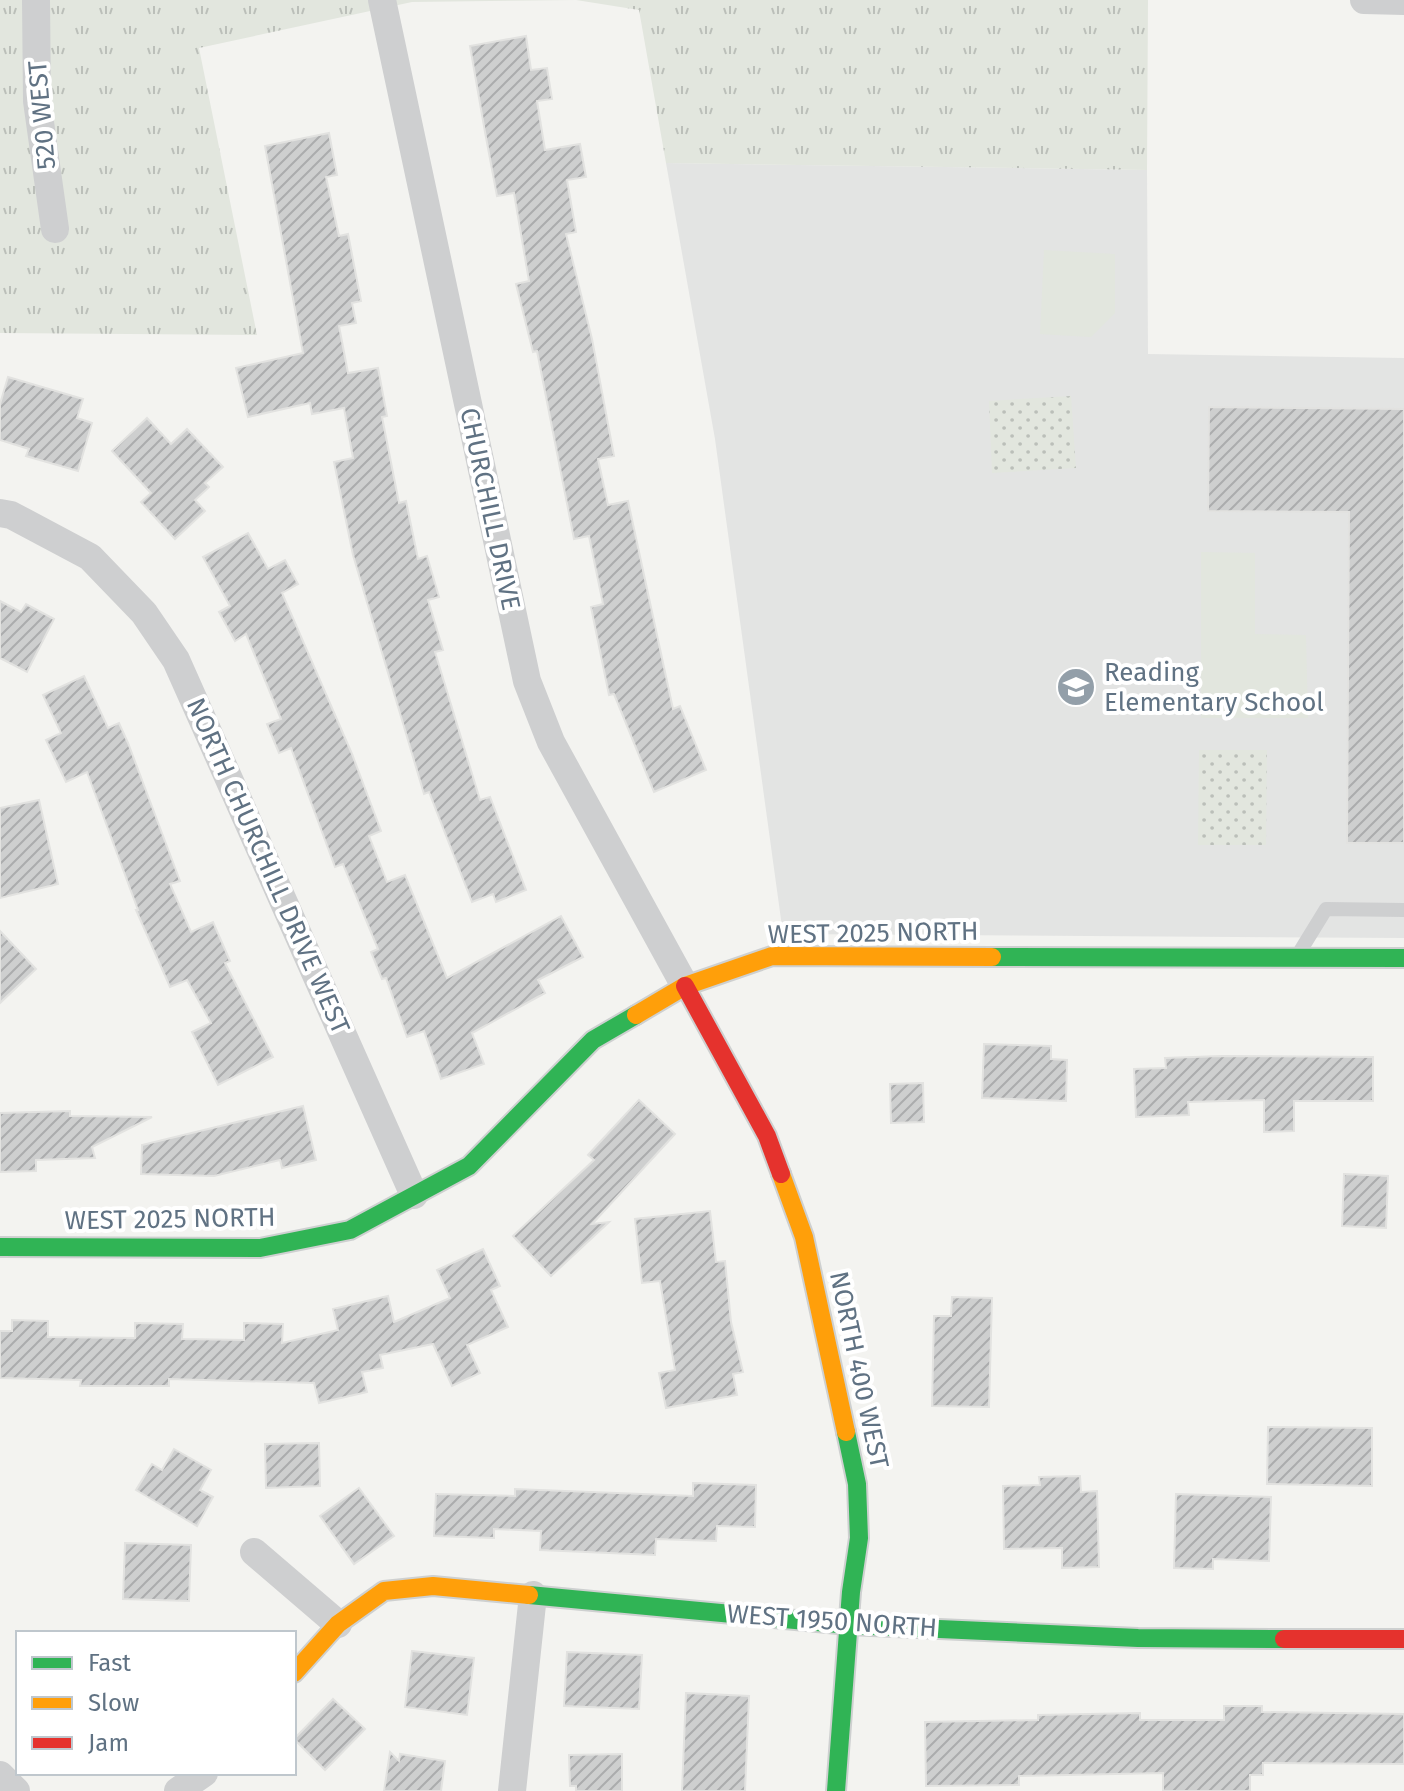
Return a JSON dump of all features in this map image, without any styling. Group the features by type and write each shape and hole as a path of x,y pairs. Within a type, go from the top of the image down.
{"street":[{"name":"520 WEST","path":"36,0 37,101 55,229"},
{"name":"CHURCHILL DRIVE","path":"382,0 527,681 551,742 685,986"},
{"path":"1364,0 1404,1"},
{"name":"NORTH CHURCHILL DRIVE WEST","path":"0,513 11,515 90,557 144,613 176,660 414,1195"},
{"name":"WEST 2025 NORTH","path":"0,1247 260,1248 350,1230 469,1166 593,1040 685,986 772,956 1404,958"},
{"name":"NORTH 400 WEST","path":"685,986 767,1136 804,1237 857,1484 859,1538 836,1791"},
{"path":"254,1552 338,1624"},
{"name":"WEST 1950 NORTH","path":"296,1671 338,1624 384,1591 433,1586 849,1625 1138,1638 1404,1639"},
{"path":"512,1791 533,1595"},
{"path":"0,1775 16,1791"},
{"path":"178,1791 201,1775"}],"lane":[{"path":"1297,957 1326,909 1404,910"}],"shaded area":[{"name":"Reading Elementary School","path":"666,163 1147,170 1148,354 1404,358 1404,938 783,934 715,439"}],"green space":[{"path":"0,0 576,0 412,2 199,48 257,335 0,333"},
{"path":"576,0 1148,0 1147,170 666,163 639,10"},
{"path":"1044,250 1115,254 1115,313 1091,337 1040,334"},
{"path":"1071,396 1076,468 992,473 989,401"},
{"path":"1201,552 1255,553 1255,634 1306,635 1308,718 1201,718"},
{"path":"1199,750 1267,750 1266,845 1198,845"}],"building":[{"path":"526,36 531,70 547,68 552,99 537,101 545,150 580,144 586,177 567,180 576,232 566,234 592,339 614,456 598,459 608,505 628,501 673,709 680,706 706,770 654,792 614,694 609,695 591,607 603,604 589,536 574,539 537,351 533,352 516,284 529,281 514,193 497,196 470,46"},
{"path":"329,133 337,175 326,177 339,236 348,234 361,301 352,303 356,323 339,326 348,373 378,368 387,416 382,417 399,503 406,501 418,559 427,556 439,597 428,600 443,650 435,652 480,800 490,797 526,890 496,902 493,894 472,902 429,792 424,794 353,555 334,462 353,458 344,408 312,414 310,403 248,417 236,368 303,353 265,146"},
{"path":"8,377 83,399 77,418 92,423 78,471 26,456 29,449 0,440 0,404"},
{"path":"1209,407 1404,409 1404,843 1347,843 1349,512 1208,511"},
{"path":"147,418 171,444 187,429 223,467 205,483 209,487 195,500 205,511 175,539 141,502 151,493 112,451"},
{"path":"248,533 268,569 285,560 298,584 282,593 352,754 381,831 369,836 387,882 405,875 447,978 561,916 583,957 538,980 545,993 472,1033 484,1064 441,1079 424,1031 407,1037 386,978 382,979 371,952 378,949 343,864 335,867 291,748 279,753 267,724 281,719 246,634 235,641 219,612 230,606 203,557"},
{"path":"0,601 21,612 26,604 54,619 27,672 0,658"},
{"path":"84,676 108,728 119,723 128,743 180,881 170,884 191,932 213,922 230,961 225,963 273,1057 218,1085 192,1032 211,1023 187,980 170,987 136,910 87,772 66,782 46,740 61,733 43,695"},
{"path":"39,800 58,884 0,898 0,808"},
{"path":"0,931 36,969 0,1003"},
{"path":"984,1044 1051,1046 1051,1059 1067,1060 1066,1101 982,1098"},
{"path":"1373,1057 1373,1101 1294,1101 1294,1131 1264,1132 1264,1100 1188,1102 1189,1115 1136,1117 1134,1069 1166,1068 1165,1058"},
{"path":"923,1083 924,1122 891,1123 890,1084"},
{"path":"639,1100 675,1134 592,1224 609,1222 551,1276 513,1236 594,1160 588,1155"},
{"path":"303,1106 316,1160 282,1168 280,1160 214,1176 141,1174 142,1145"},
{"path":"70,1111 70,1116 152,1117 92,1147 95,1158 36,1160 36,1171 0,1172 0,1113"},
{"path":"1344,1174 1388,1176 1386,1228 1342,1226"},
{"path":"710,1211 716,1262 725,1261 731,1322 743,1372 733,1374 737,1395 666,1408 659,1373 675,1370 660,1281 642,1283 635,1219"},
{"path":"483,1249 500,1286 491,1290 508,1327 467,1345 480,1373 452,1386 433,1344 380,1355 383,1368 362,1372 367,1392 319,1403 314,1383 169,1379 169,1386 80,1386 81,1380 0,1378 0,1331 12,1331 12,1320 48,1321 48,1337 135,1338 135,1323 183,1324 182,1339 244,1340 244,1323 283,1324 282,1343 338,1330 333,1309 388,1296 394,1322 450,1298 437,1270"},
{"path":"952,1297 992,1298 989,1407 932,1406 934,1316 951,1316"},
{"path":"1268,1427 1372,1428 1372,1486 1267,1484"},
{"path":"319,1443 320,1486 266,1488 265,1444"},
{"path":"174,1449 211,1470 200,1490 213,1497 197,1526 136,1490 152,1464 162,1470"},
{"path":"1080,1476 1081,1492 1097,1491 1099,1567 1062,1568 1062,1548 1004,1549 1003,1486 1040,1485 1039,1477"},
{"path":"693,1483 756,1485 755,1527 717,1526 716,1541 656,1539 655,1555 540,1550 541,1531 494,1529 494,1538 434,1536 436,1494 515,1496 515,1489 693,1496"},
{"path":"359,1488 394,1536 354,1564 320,1516"},
{"path":"1176,1494 1271,1497 1269,1561 1213,1559 1213,1569 1174,1568"},
{"path":"125,1543 191,1545 189,1601 123,1599"},
{"path":"412,1651 474,1658 467,1715 405,1707"},
{"path":"567,1652 642,1655 639,1709 564,1706"},
{"path":"686,1693 749,1696 745,1791 682,1791"},
{"path":"333,1699 365,1729 325,1770 296,1741 296,1737"},
{"path":"1224,1706 1262,1706 1262,1712 1404,1714 1404,1764 1263,1763 1263,1775 1250,1775 1250,1791 1163,1791 1163,1773 1019,1776 1019,1785 926,1786 925,1722 1038,1720 1038,1715 1140,1713 1140,1720 1224,1720"},
{"path":"390,1752 399,1761 400,1754 445,1761 441,1791 384,1791"},
{"path":"622,1754 622,1791 576,1791 576,1786 570,1786 569,1755"}],"traffic: fast":[{"path":"992,957 1404,958"},
{"path":"0,1247 260,1248 350,1230 469,1166 593,1040 636,1015"},
{"path":"836,1791 851,1592 859,1538 857,1484 846,1432"},
{"path":"529,1595 849,1625 1138,1638 1284,1639"}],"traffic: slow":[{"path":"636,1015 685,986 772,956 992,957"},
{"path":"781,1174 804,1237 846,1432"},
{"path":"296,1671 338,1624 384,1591 433,1586 529,1595"}],"traffic: jam":[{"path":"685,986 767,1136 781,1174"},
{"path":"1284,1639 1404,1639"}],"place":[{"name":"Reading Elementary School","path":"1076,687"}]}
